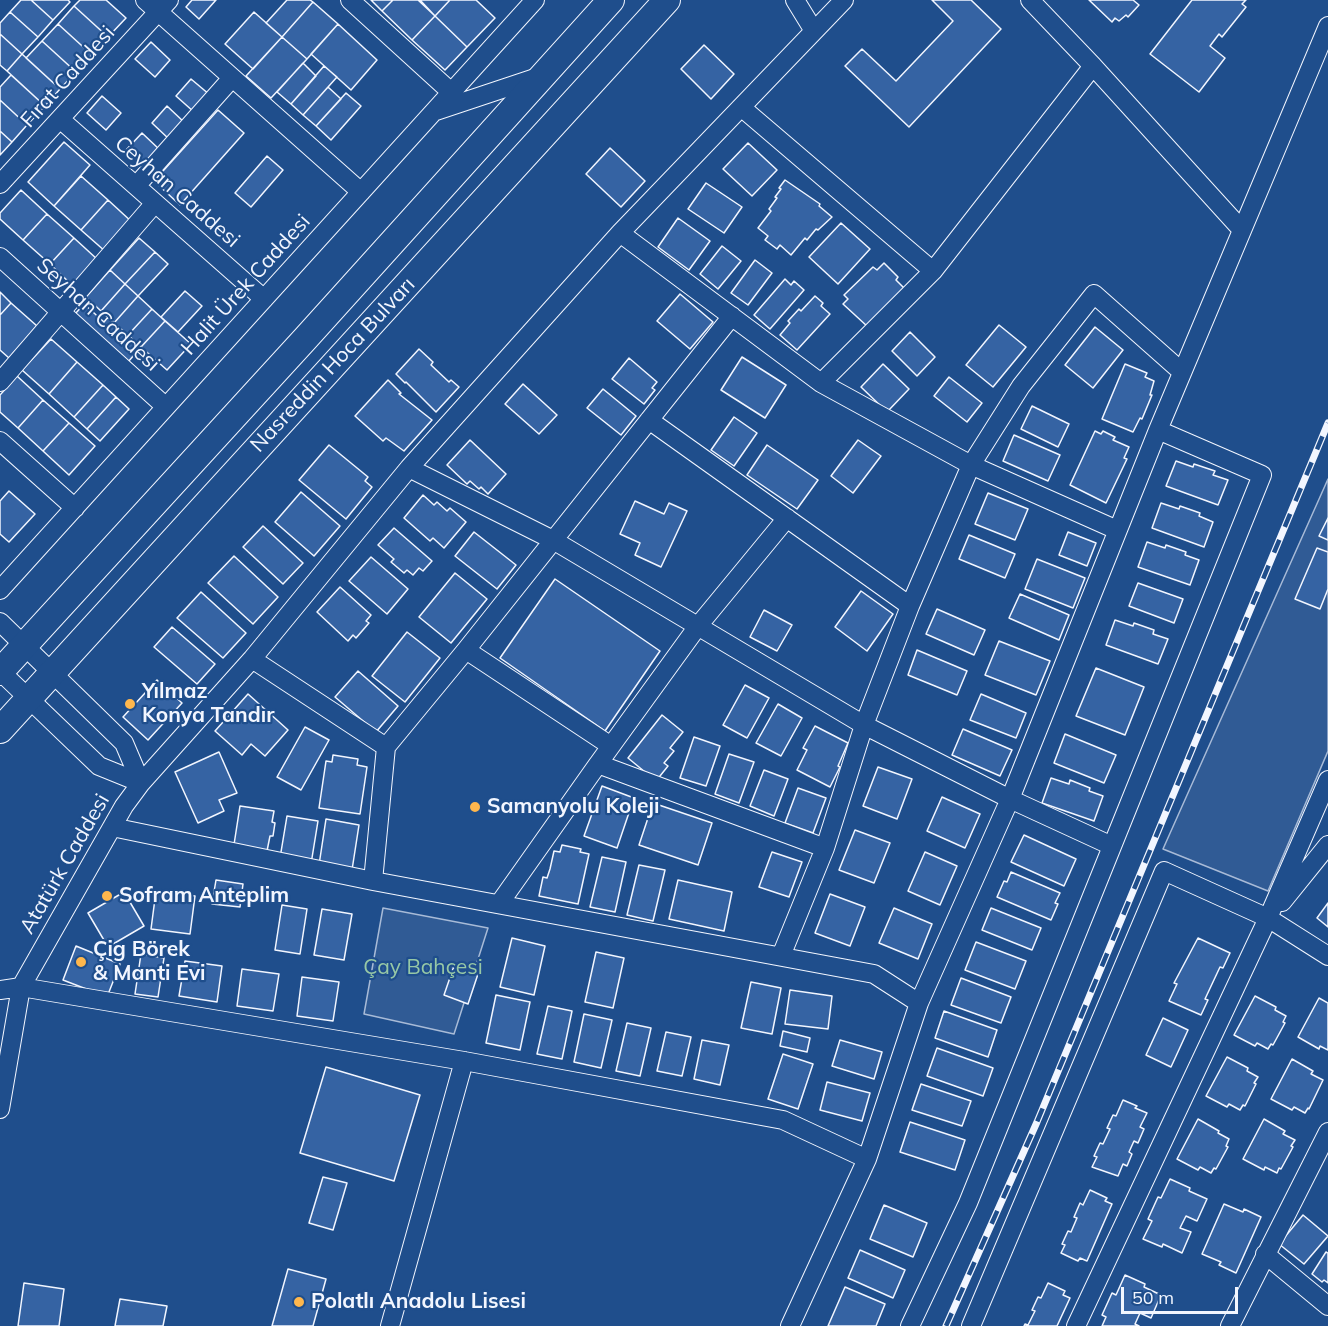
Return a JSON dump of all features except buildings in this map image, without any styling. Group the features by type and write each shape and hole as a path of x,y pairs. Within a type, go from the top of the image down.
{"highway":[{"name":"Nasreddin Hoca Bulvarı","path":"0,672 611,0"},
{"name":"Nasreddin Hoca Bulvarı","path":"0,730 667,0"}],"street":[{"path":"350,0 451,92"},
{"path":"795,0 814,31"},
{"name":"Atatürk Caddesi","path":"0,1109 21,987 112,827 141,783 252,659 409,468 620,233 844,0"},
{"path":"1030,0 1242,230"},
{"name":"Halit Ürek Caddesi","path":"0,590 434,112 525,3"},
{"path":"157,4 232,78 361,192"},
{"name":"Fırat Caddesi","path":"0,184 60,119 157,4"},
{"path":"790,1326 867,1159 919,1002 1010,799 1158,430 1328,26"},
{"path":"822,383 933,271 1093,66"},
{"path":"434,112 543,75"},
{"path":"136,186 232,78"},
{"path":"741,107 933,271"},
{"name":"Ceyhan Caddesi","path":"60,119 264,299"},
{"path":"0,382 155,203"},
{"path":"620,233 822,383 971,465 1117,530"},
{"name":"Seyhan Caddesi","path":"0,256 166,407"},
{"path":"781,956 825,848 864,726 910,606 971,465 1021,386 1094,294 1182,372"},
{"path":"373,881 386,747 732,316"},
{"path":"649,420 910,606"},
{"path":"910,1326 968,1203 1262,475 1158,430"},
{"path":"0,441 75,508"},
{"path":"409,468 553,540 864,726 1010,799 1112,846"},
{"path":"499,904 698,627 787,518"},
{"path":"0,622 124,743 141,783"},
{"path":"466,650 611,746"},
{"path":"252,659 386,747"},
{"path":"0,672 99,766 141,783"},
{"path":"598,765 825,848"},
{"path":"1076,1326 1268,918 1328,780"},
{"path":"112,827 373,881 874,974 919,1002"},
{"path":"1268,918 1328,845"},
{"path":"971,1326 1164,871 1268,918 1328,956"},
{"path":"0,990 21,987 464,1060 783,1120 867,1159"},
{"path":"390,1326 464,1060"},
{"path":"1230,1326 1328,1132"},
{"path":"1265,1254 1328,1306"}],"green space":[{"path":"1328,479 1328,751 1268,891 1163,849"},
{"name":"Çay Bahçesi","path":"383,908 488,928 454,1034 364,1014"}],"railway":[{"path":"946,1326 1037,1122 1328,423"}],"place":[{"name":"Yılmaz Konya Tandır","path":"130,704"},
{"name":"Samanyolu Koleji","path":"475,807"},
{"name":"Sofram Anteplim","path":"107,896"},
{"name":"Çig Börek & Manti Evi","path":"81,962"},
{"name":"Polatlı Anadolu Lisesi","path":"299,1302"}]}
